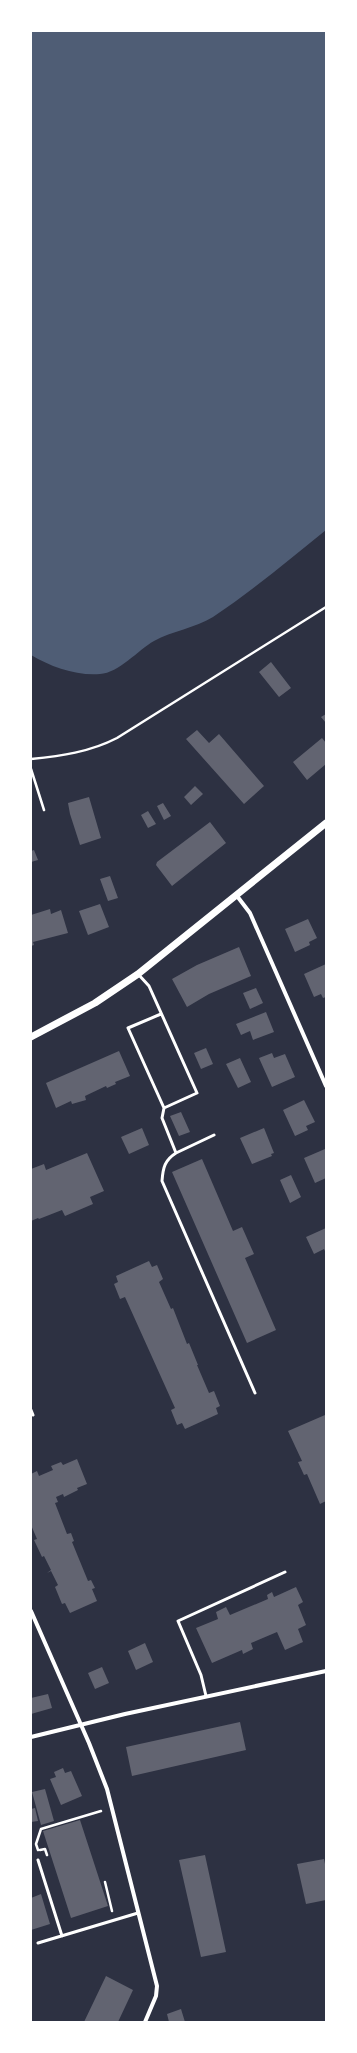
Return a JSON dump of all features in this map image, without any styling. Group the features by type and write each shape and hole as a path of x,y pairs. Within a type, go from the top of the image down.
{"street":[{"path":"31,1037 96,1003 138,974 326,824"},
{"path":"237,896 250,914 326,1086"},
{"path":"31,1611 81,1725 107,1789 156,1986 156,1996 145,2022"},
{"path":"31,1737 206,1696 326,1671"}],"lane":[{"path":"138,974 149,986 197,1093 164,1108"},
{"path":"161,1014 128,1028 164,1108 162,1118 176,1153"},
{"path":"214,1135 176,1153 167,1159 163,1169 162,1181 255,1393"},
{"path":"31,1410 33,1415"},
{"path":"206,1696 201,1675 178,1621 285,1572"},
{"path":"38,1860 62,1936"},
{"path":"38,1943 138,1913"}],"path":[{"path":"31,759 85,751 111,741 326,607"},
{"path":"31,769 44,810"},
{"path":"47,1856 45,1849 38,1851 36,1844 41,1829 101,1811"},
{"path":"105,1882 113,1910 106,1913"}],"water":[{"path":"31,31 326,31 326,530 256,586 213,617 199,624 154,641 114,670 100,674 82,674 64,670 31,655"}],"building":[{"path":"271,662 291,688 279,697 259,672"},
{"path":"326,714 326,723 321,717"},
{"path":"197,730 209,743 219,734 264,786 244,804 186,739"},
{"path":"322,738 326,743 326,764 307,780 293,762"},
{"path":"195,786 203,794 191,805 184,797"},
{"path":"89,797 101,838 80,845 68,803"},
{"path":"163,803 171,816 164,820 157,806"},
{"path":"148,811 156,824 148,828 141,815"},
{"path":"210,822 226,843 172,886 156,865 157,862"},
{"path":"34,850 38,860 31,862 31,851"},
{"path":"110,876 118,898 108,901 100,879"},
{"path":"100,904 109,927 88,935 79,911"},
{"path":"50,909 51,914 61,910 68,933 33,942 34,945 31,946 31,915"},
{"path":"308,919 317,938 309,942 310,945 295,952 285,929"},
{"path":"239,947 251,976 209,994 187,1007 172,979 197,965"},
{"path":"326,964 326,997 323,998 321,994 314,997 304,974"},
{"path":"256,988 263,1003 250,1009 243,993"},
{"path":"266,1012 274,1032 253,1040 250,1031 241,1035 236,1024"},
{"path":"206,1048 213,1064 201,1069 194,1053"},
{"path":"119,1051 130,1076 115,1082 116,1084 107,1088 106,1086 85,1096 86,1100 72,1104 71,1101 56,1108 46,1083"},
{"path":"272,1053 274,1058 285,1054 295,1077 272,1087 259,1058"},
{"path":"240,1058 251,1082 238,1088 226,1064"},
{"path":"304,1100 315,1122 306,1126 308,1130 295,1136 283,1110"},
{"path":"181,1112 190,1132 179,1136 170,1116"},
{"path":"142,1128 149,1145 129,1154 121,1137"},
{"path":"264,1128 274,1153 271,1154 272,1156 252,1164 240,1138"},
{"path":"325,1149 326,1178 315,1183 304,1158"},
{"path":"87,1153 104,1191 90,1197 93,1204 65,1216 62,1210 31,1221 31,1169 44,1164 46,1170"},
{"path":"202,1159 233,1231 242,1227 254,1254 245,1258 276,1330 247,1343 172,1172"},
{"path":"291,1175 301,1197 290,1203 280,1180"},
{"path":"326,1228 326,1253 324,1249 314,1254 306,1237"},
{"path":"149,1261 152,1267 157,1265 163,1279 159,1282 171,1309 173,1308 187,1344 189,1343 209,1393 214,1391 220,1406 216,1408 218,1414 185,1429 182,1423 177,1425 171,1410 175,1408 125,1297 120,1299 114,1284 118,1282 116,1276"},
{"path":"325,1415 326,1501 320,1504 307,1474 304,1475 298,1462 302,1461 288,1431"},
{"path":"77,1459 87,1484 77,1488 78,1490 64,1497 63,1494 56,1497 58,1502 55,1503 67,1534 71,1533 74,1541 72,1542 88,1581 91,1580 95,1588 92,1589 97,1601 70,1613 65,1603 62,1604 55,1587 58,1585 51,1571 47,1573 51,1570 44,1556 42,1557 34,1540 37,1539 31,1525 31,1474 37,1471 39,1476 53,1470 51,1466 61,1462 63,1465"},
{"path":"296,1587 303,1602 298,1605 306,1625 298,1629 303,1642 285,1650 277,1632 251,1643 253,1649 243,1654 242,1650 212,1663 196,1628 218,1619 216,1612 226,1607 230,1615 268,1599 267,1595 272,1592 274,1597"},
{"path":"145,1643 153,1662 136,1670 128,1651"},
{"path":"102,1667 109,1683 95,1689 88,1673"},
{"path":"48,1694 52,1708 31,1714 31,1698"},
{"path":"240,1722 246,1750 132,1776 126,1747"},
{"path":"63,1768 65,1773 71,1771 82,1796 61,1805 50,1779 56,1777 54,1772"},
{"path":"45,1789 54,1821 41,1825 32,1792"},
{"path":"35,1808 38,1821 31,1822 31,1809"},
{"path":"80,1820 108,1906 71,1918 43,1831"},
{"path":"205,1855 226,1952 201,1957 179,1860"},
{"path":"324,1859 326,1869 326,1900 306,1904 297,1864"},
{"path":"41,1894 50,1924 31,1930 31,1898"},
{"path":"106,1976 133,1990 118,2022 84,2022"},
{"path":"181,2009 185,2022 169,2022 167,2014"}]}
